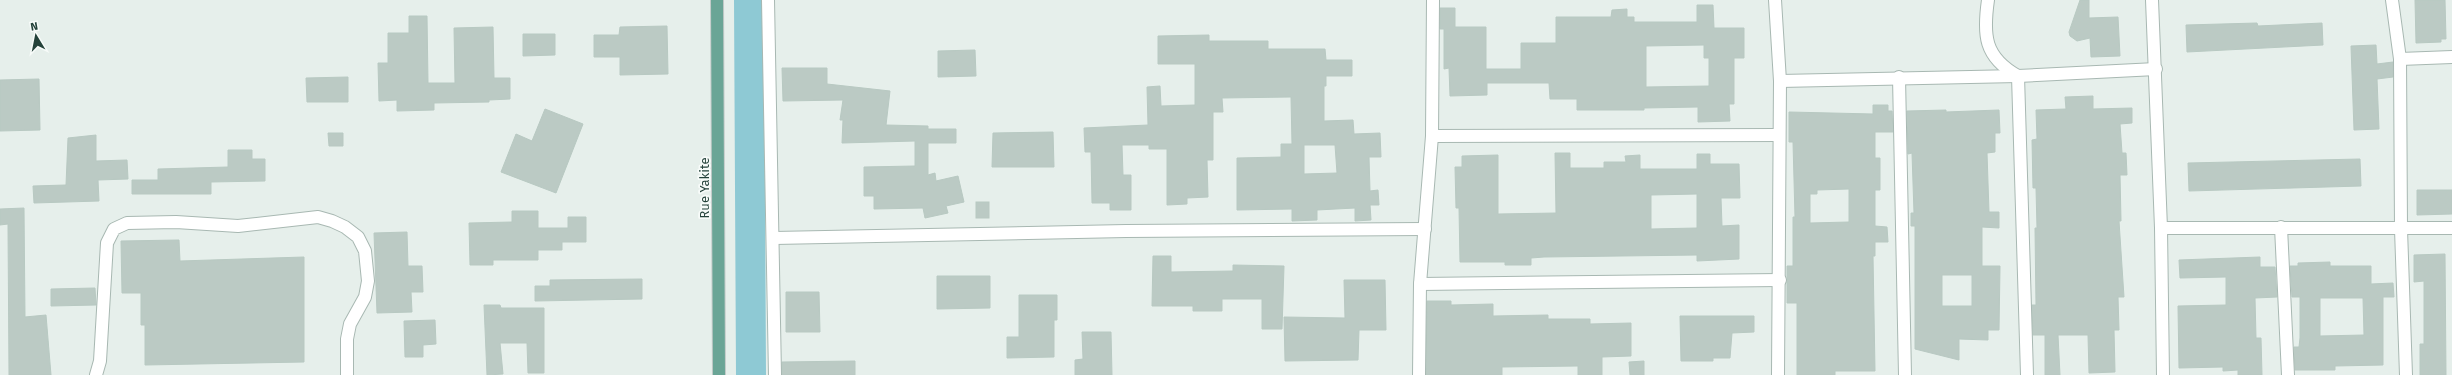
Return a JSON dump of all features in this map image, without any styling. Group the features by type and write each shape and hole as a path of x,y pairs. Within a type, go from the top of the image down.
{"main road":[{"name":"Rue Yakite","path":"717,0 719,375"}],"street":[{"path":"768,0 774,238 775,375"},
{"path":"1419,375 1420,284 1432,136 1433,0"},
{"path":"1775,0 1780,81 1778,135 1780,280 1778,375"},
{"path":"1988,0 1985,26 1991,53 2003,68 2018,76"},
{"path":"2152,0 2156,69 2161,228 2163,375"},
{"path":"2392,0 2400,59 2401,229 2406,375"},
{"path":"2400,59 2452,57"},
{"path":"1780,81 1899,76 2018,76 2156,69"},
{"path":"1899,76 1905,375"},
{"path":"2018,76 2027,375"},
{"path":"1432,136 1778,135"},
{"path":"96,375 100,361 107,244 114,230 128,223 176,222 238,226 310,217 332,221 345,227 358,237 365,251 368,280 365,297 350,324 347,339 347,375"},
{"path":"2281,227 2288,375"},
{"path":"2161,228 2452,228"},
{"path":"774,238 1126,231 1425,230"},
{"path":"1420,284 1780,280"}],"building":[{"path":"2080,0 2089,0 2089,18 2118,17 2120,56 2091,57 2090,38 2077,41 2070,36 2069,32"},
{"path":"2415,0 2445,0 2446,39 2441,39 2441,42 2416,43"},
{"path":"1697,5 1713,5 1714,28 1744,28 1744,58 1734,58 1734,104 1729,104 1730,121 1698,122 1698,107 1644,108 1644,110 1577,110 1577,99 1550,99 1549,83 1487,83 1487,95 1450,96 1449,68 1444,69 1444,29 1440,29 1440,8 1455,8 1455,27 1486,27 1486,69 1521,69 1521,43 1556,43 1556,17 1611,17 1612,10 1627,9 1627,17 1634,17 1634,22 1697,22","holes":["1704,45 1704,58 1709,58 1709,86 1646,87 1646,46"]},
{"path":"409,16 427,16 428,83 455,83 454,28 493,27 494,78 510,78 510,99 489,100 489,102 434,103 434,110 397,111 397,100 379,101 378,63 388,63 388,33 409,33"},
{"path":"2257,23 2258,26 2322,23 2323,45 2187,52 2186,25"},
{"path":"667,26 668,74 620,75 620,57 594,57 594,35 619,35 620,27"},
{"path":"523,34 555,34 555,55 523,56"},
{"path":"1209,35 1209,41 1268,41 1268,49 1325,49 1326,60 1352,60 1352,76 1326,76 1326,86 1324,86 1324,121 1353,120 1354,134 1380,133 1381,157 1369,157 1370,191 1378,190 1379,205 1370,205 1371,220 1355,221 1355,208 1317,210 1317,220 1292,221 1292,209 1237,210 1237,158 1281,157 1281,144 1292,144 1291,97 1222,98 1223,112 1213,112 1213,160 1207,160 1208,197 1187,198 1187,204 1167,205 1167,149 1149,149 1149,145 1122,145 1123,175 1131,175 1131,210 1110,210 1110,203 1092,203 1091,152 1085,152 1084,128 1148,125 1147,87 1160,86 1161,106 1195,105 1195,64 1158,64 1158,36","holes":["1304,145 1335,145 1337,173 1304,174"]},
{"path":"2376,45 2377,64 2393,62 2393,77 2377,79 2379,129 2354,130 2351,46"},
{"path":"975,50 976,76 938,77 938,51"},
{"path":"782,68 827,68 827,84 890,91 886,125 928,126 928,129 956,129 956,143 928,143 928,175 935,173 936,181 958,176 964,202 946,206 948,213 925,218 923,208 874,209 874,196 864,196 864,167 915,166 915,141 842,143 843,120 840,120 843,100 783,101"},
{"path":"348,77 348,102 307,102 306,78"},
{"path":"39,79 40,130 0,131 0,80"},
{"path":"2093,96 2093,109 2132,108 2132,123 2120,124 2122,153 2126,153 2127,175 2120,175 2121,221 2119,221 2124,297 2118,297 2119,330 2114,330 2115,372 2089,373 2088,335 2058,335 2060,375 2045,375 2045,335 2033,335 2032,305 2036,305 2035,228 2037,228 2036,188 2033,188 2032,140 2037,139 2036,110 2066,109 2065,97"},
{"path":"1873,105 1888,105 1888,111 1892,111 1893,132 1875,132 1875,158 1880,158 1880,190 1875,190 1875,226 1887,227 1888,242 1875,242 1875,256 1873,256 1875,371 1835,371 1835,375 1797,375 1797,303 1787,303 1787,266 1793,266 1793,217 1795,217 1793,142 1789,142 1789,112 1873,114","holes":["1849,189 1849,222 1810,223 1810,194 1817,194 1817,190"]},
{"path":"545,109 583,124 556,193 501,172 516,134 532,141"},
{"path":"1946,110 1946,112 1999,110 2000,133 1995,133 1995,152 1987,153 1989,212 1999,212 1999,228 1982,227 1982,266 2000,266 1999,330 1988,330 1988,340 1959,339 1959,360 1915,349 1915,226 1911,226 1911,213 1914,213 1912,153 1908,154 1907,111","holes":["1942,275 1972,275 1972,306 1942,306"]},
{"path":"1053,132 1054,167 992,167 993,133"},
{"path":"328,133 343,133 343,146 329,146"},
{"path":"96,135 96,161 127,160 128,179 98,180 99,201 34,203 33,186 66,185 68,138"},
{"path":"228,150 252,150 252,159 265,159 265,181 211,182 211,194 132,194 132,180 158,180 158,169 228,167"},
{"path":"1555,153 1570,153 1570,168 1604,168 1604,162 1626,162 1625,156 1640,155 1640,169 1697,169 1697,154 1710,154 1710,164 1739,164 1740,198 1721,198 1722,226 1739,225 1739,259 1697,261 1697,255 1544,257 1531,258 1531,265 1505,265 1505,262 1460,262 1459,208 1456,208 1455,167 1462,167 1462,156 1498,155 1498,214 1556,213","holes":["1697,194 1697,228 1651,229 1651,195"]},
{"path":"2360,159 2361,186 2189,191 2188,163"},
{"path":"2417,190 2452,190 2452,214 2417,215"},
{"path":"976,202 989,202 989,218 976,218"},
{"path":"24,208 25,317 46,315 51,375 9,375 8,224 0,225 0,209"},
{"path":"512,211 538,211 538,228 568,228 568,217 586,217 586,242 562,242 562,250 538,250 538,260 493,260 493,265 470,265 469,223 512,222"},
{"path":"407,232 408,266 422,266 423,292 411,292 412,312 377,313 374,233"},
{"path":"179,240 180,261 304,257 304,362 145,365 145,325 141,325 141,293 122,293 121,241"},
{"path":"2445,254 2446,375 2420,375 2420,344 2424,344 2424,281 2414,282 2414,255"},
{"path":"1153,256 1171,256 1171,272 1233,271 1233,265 1284,266 1282,329 1262,329 1262,299 1222,299 1222,311 1193,311 1193,306 1152,306"},
{"path":"2260,257 2260,267 2275,267 2277,297 2255,298 2256,338 2261,338 2262,375 2238,375 2238,370 2223,371 2223,367 2179,368 2178,306 2226,305 2226,277 2180,278 2179,260"},
{"path":"2330,262 2330,266 2371,266 2371,284 2393,283 2394,297 2383,297 2383,365 2335,366 2335,370 2295,370 2294,347 2299,347 2300,338 2300,297 2292,297 2290,266 2298,266 2298,263","holes":["2320,298 2363,298 2364,335 2320,336"]},
{"path":"937,276 990,276 990,308 937,309"},
{"path":"642,279 642,299 535,301 535,286 550,286 550,280"},
{"path":"1344,280 1385,280 1386,330 1359,330 1358,360 1285,361 1284,317 1345,318"},
{"path":"95,288 96,305 51,306 51,289"},
{"path":"786,292 819,292 820,332 786,332"},
{"path":"1019,295 1057,295 1057,320 1054,320 1054,357 1007,358 1007,337 1019,337"},
{"path":"1427,301 1451,301 1451,305 1493,304 1493,316 1548,315 1548,319 1590,319 1590,324 1631,323 1631,356 1602,357 1602,375 1578,375 1578,366 1502,367 1502,375 1426,375"},
{"path":"484,305 500,305 501,308 544,308 544,373 528,373 527,343 500,343 503,374 487,375"},
{"path":"1680,316 1754,316 1754,332 1732,333 1730,358 1713,358 1713,361 1681,361"},
{"path":"435,320 436,344 423,345 423,357 405,357 404,321"},
{"path":"1082,332 1111,332 1112,375 1075,375 1075,360 1083,359"},
{"path":"855,361 855,375 782,375 782,362"},
{"path":"1644,361 1644,375 1630,375 1629,362"}],"waterway":[{"path":"749,0 751,375"}]}
